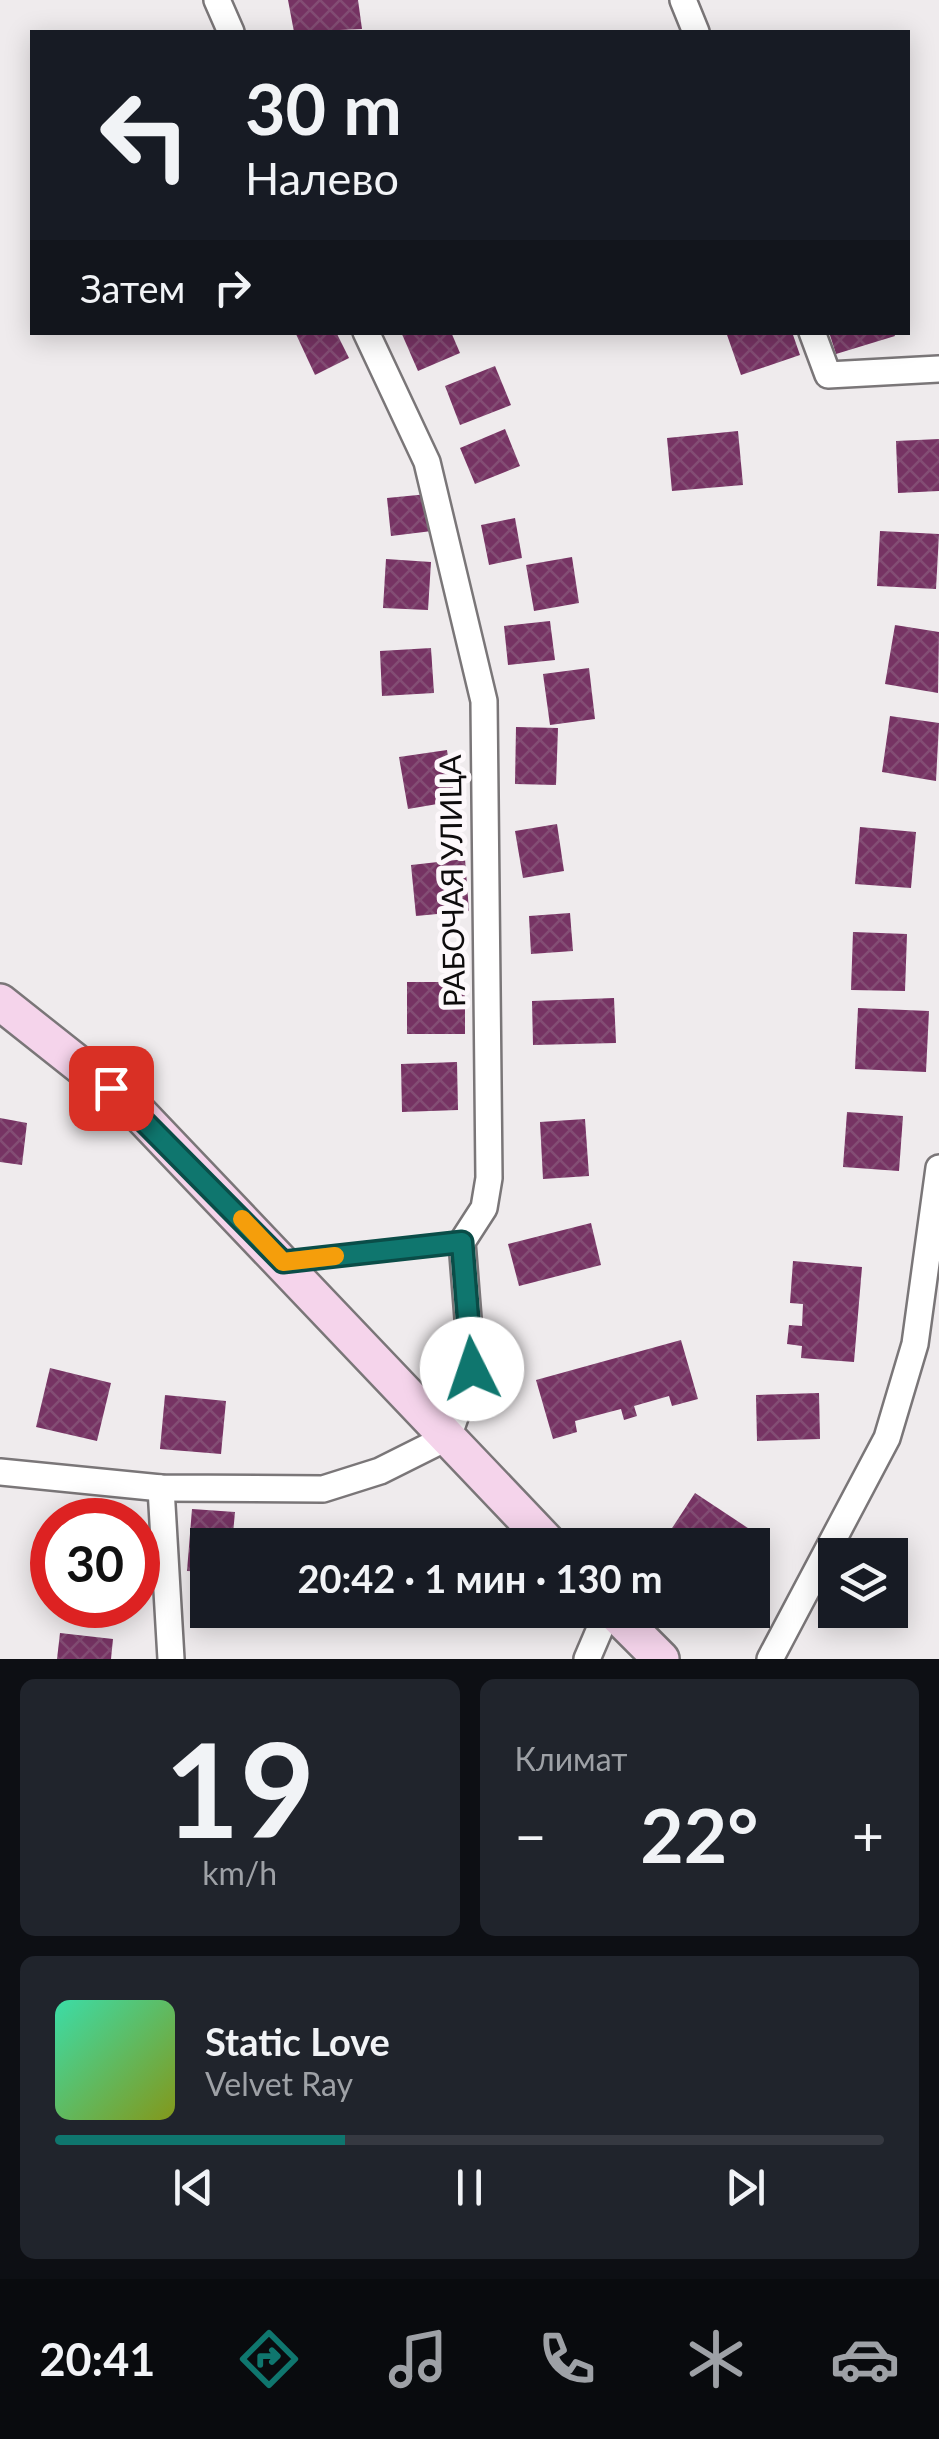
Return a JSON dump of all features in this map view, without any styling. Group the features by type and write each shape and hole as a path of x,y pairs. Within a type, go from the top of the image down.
{"main road":[{"path":"0,1002 37,1027 136,1109 534,1528"},
{"path":"629,1628 661,1659"}],"street":[{"path":"216,0 229,30"},
{"path":"683,0 695,30"},
{"name":"РАБОЧАЯ УЛИЦА","path":"367,335 426,462 484,701 489,1178 484,1208 462,1242"},
{"path":"813,335 828,376 939,369"},
{"path":"770,1659 887,1438 915,1344 939,1168"},
{"path":"0,1472 162,1488 323,1489 380,1471 448,1437 472,1369 462,1242"},
{"path":"162,1488 171,1659"},
{"path":"587,1659 602,1628"}],"lane":[{"path":"283,1262 462,1242"}],"building":[{"path":"288,0 358,0 362,29 294,30"},
{"path":"296,335 338,335 349,358 315,375"},
{"path":"402,335 452,335 460,353 418,371"},
{"path":"727,335 793,335 800,355 741,375"},
{"path":"830,335 895,335 895,336 836,354"},
{"path":"495,366 511,405 460,425 445,386"},
{"path":"505,429 520,466 475,484 460,448"},
{"path":"738,431 743,485 672,491 667,438"},
{"path":"939,439 939,491 898,493 896,441"},
{"path":"428,494 432,531 391,536 387,498"},
{"path":"515,518 522,558 489,565 481,525"},
{"path":"880,531 939,534 936,589 877,586"},
{"path":"572,557 579,603 534,611 526,565"},
{"path":"386,559 431,562 428,610 383,608"},
{"path":"550,621 555,660 508,665 504,626"},
{"path":"895,625 939,632 938,693 885,684"},
{"path":"431,648 434,693 382,696 380,651"},
{"path":"589,668 595,719 550,725 543,674"},
{"path":"890,716 939,723 936,781 882,772"},
{"path":"516,727 558,728 556,785 515,784"},
{"path":"447,750 455,801 408,809 399,757"},
{"path":"557,824 564,871 523,878 515,831"},
{"path":"860,827 916,832 911,888 855,884"},
{"path":"465,859 469,911 416,916 411,865"},
{"path":"570,913 573,951 531,954 529,916"},
{"path":"853,932 907,934 905,991 851,990"},
{"path":"407,982 465,982 465,1034 407,1034"},
{"path":"614,998 616,1043 533,1045 532,1001"},
{"path":"858,1008 929,1011 926,1072 855,1069"},
{"path":"457,1062 458,1110 402,1112 401,1064"},
{"path":"847,1112 903,1116 899,1171 843,1167"},
{"path":"0,1118 27,1123 22,1165 0,1162"},
{"path":"585,1119 589,1176 543,1179 540,1122"},
{"path":"591,1223 601,1265 519,1286 508,1244"},
{"path":"793,1261 862,1267 854,1362 801,1358 802,1346 787,1344 789,1325 802,1326 803,1304 790,1303"},
{"path":"681,1340 698,1399 672,1406 669,1396 634,1406 637,1416 624,1420 621,1409 575,1421 577,1432 553,1439 536,1380"},
{"path":"50,1368 111,1383 97,1441 36,1427"},
{"path":"819,1393 820,1439 757,1441 756,1395"},
{"path":"165,1395 226,1401 221,1454 160,1449"},
{"path":"695,1493 748,1528 672,1528"},
{"path":"192,1509 235,1512 234,1528 190,1528"},
{"path":"60,1633 113,1639 111,1659 57,1659"}],"slow traffic":[{"path":"242,1219 283,1262 335,1256"}],"route":[{"path":"111,1088 136,1109 283,1262 462,1242 472,1369"}]}
